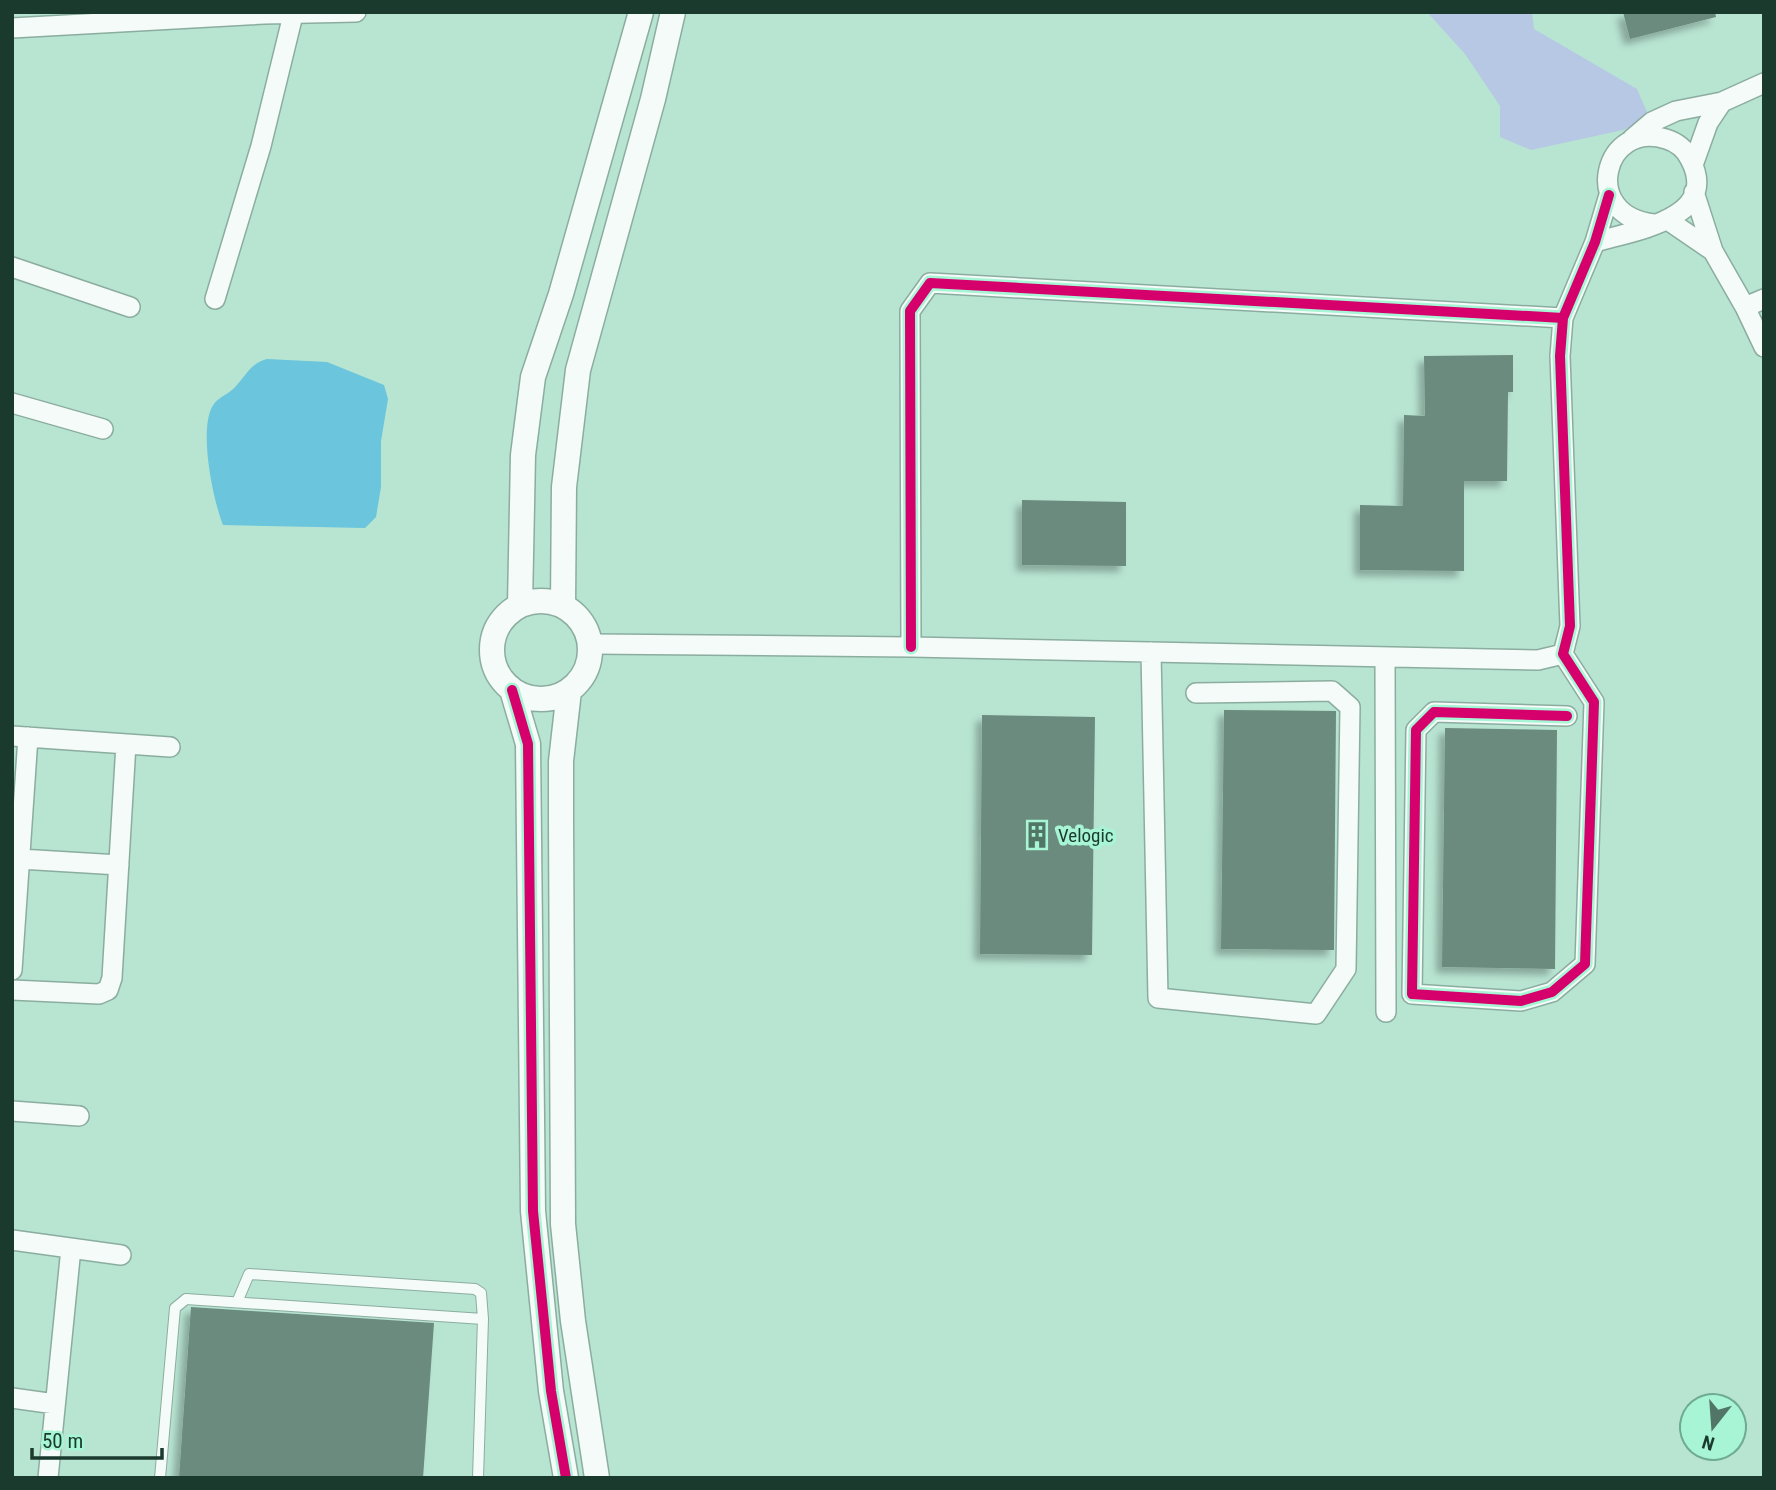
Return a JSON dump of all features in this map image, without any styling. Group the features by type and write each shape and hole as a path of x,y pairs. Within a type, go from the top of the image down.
{"street":[{"path":"12,28 356,12"},
{"path":"520,605 523,455 533,377 561,294 642,12"},
{"path":"563,605 564,487 578,370 653,99 673,12"},
{"path":"215,299 261,146 293,15"},
{"path":"1567,716 1434,712 1416,730 1412,994 1521,1001 1552,992 1585,964 1594,702 1563,654 1570,626 1560,356 1563,318 1595,242 1609,195 1607,180 1610,164 1628,143 1652,122 1676,111 1722,102 1764,83"},
{"path":"1722,102 1708,122 1693,165 1694,192 1713,251 1764,347"},
{"path":"1628,143 1642,137 1658,136 1673,141 1686,151 1693,165"},
{"path":"1595,242 1662,223 1684,210 1694,192"},
{"path":"1609,195 1624,215 1637,222 1662,223 1713,251"},
{"path":"12,267 130,307"},
{"path":"911,647 910,311 930,283 1563,318"},
{"path":"1745,307 1764,299"},
{"path":"12,403 103,429"},
{"path":"512,690 540,699 569,691 580,680 588,666 592,644 582,622 563,605 549,601 520,605 498,624 492,645 494,667 512,690 528,744 533,1211 551,1391 566,1478"},
{"path":"592,644 911,647 1538,660 1563,654"},
{"path":"1151,652 1158,998 1316,1014 1346,969 1350,708 1332,691 1196,693"},
{"path":"1385,657 1386,1012"},
{"path":"569,691 561,761 563,1224 573,1321 597,1478"},
{"path":"12,970 20,859 20,736 170,747"},
{"path":"12,989 99,994 108,990 113,978 126,744"},
{"path":"20,859 119,865"},
{"path":"12,1111 79,1116"},
{"path":"12,1240 121,1255"},
{"path":"48,1478 71,1248"},
{"path":"12,1398 55,1404"}],"lane":[{"path":"238,1300 250,1274 475,1289 481,1293 483,1319 478,1478"},
{"path":"160,1478 175,1308 186,1298 483,1319"}],"shaded area":[{"path":"1427,12 1532,12 1534,29 1637,89 1650,119 1623,130 1531,150 1500,137 1500,106 1465,54"}],"water":[{"path":"267,359 327,362 384,385 388,399 381,441 381,487 376,517 365,528 223,525 209,466 208,418 217,400 233,389 253,366"}],"building":[{"path":"1623,12 1715,12 1716,17 1630,39"},
{"path":"1513,355 1513,392 1508,392 1507,481 1464,481 1464,571 1360,570 1360,505 1403,506 1404,415 1425,416 1424,356"},
{"path":"1022,500 1126,502 1126,566 1022,565"},
{"path":"1224,710 1336,711 1334,950 1221,949"},
{"name":"Velogic","path":"982,715 1095,717 1092,955 980,954"},
{"path":"1445,728 1557,730 1555,969 1442,967"},
{"path":"191,1307 434,1323 423,1478 179,1478"}],"cycle path":[{"path":"1567,716 1434,712 1416,730 1412,994 1521,1001 1552,992 1585,964 1594,702 1563,654 1570,626 1560,356 1563,318 1595,242 1609,195"},
{"path":"911,647 910,311 930,283 1563,318"},
{"path":"512,690 528,744 533,1211 551,1391 566,1478"}],"place":[{"name":"Velogic","path":"1037,835"}]}
